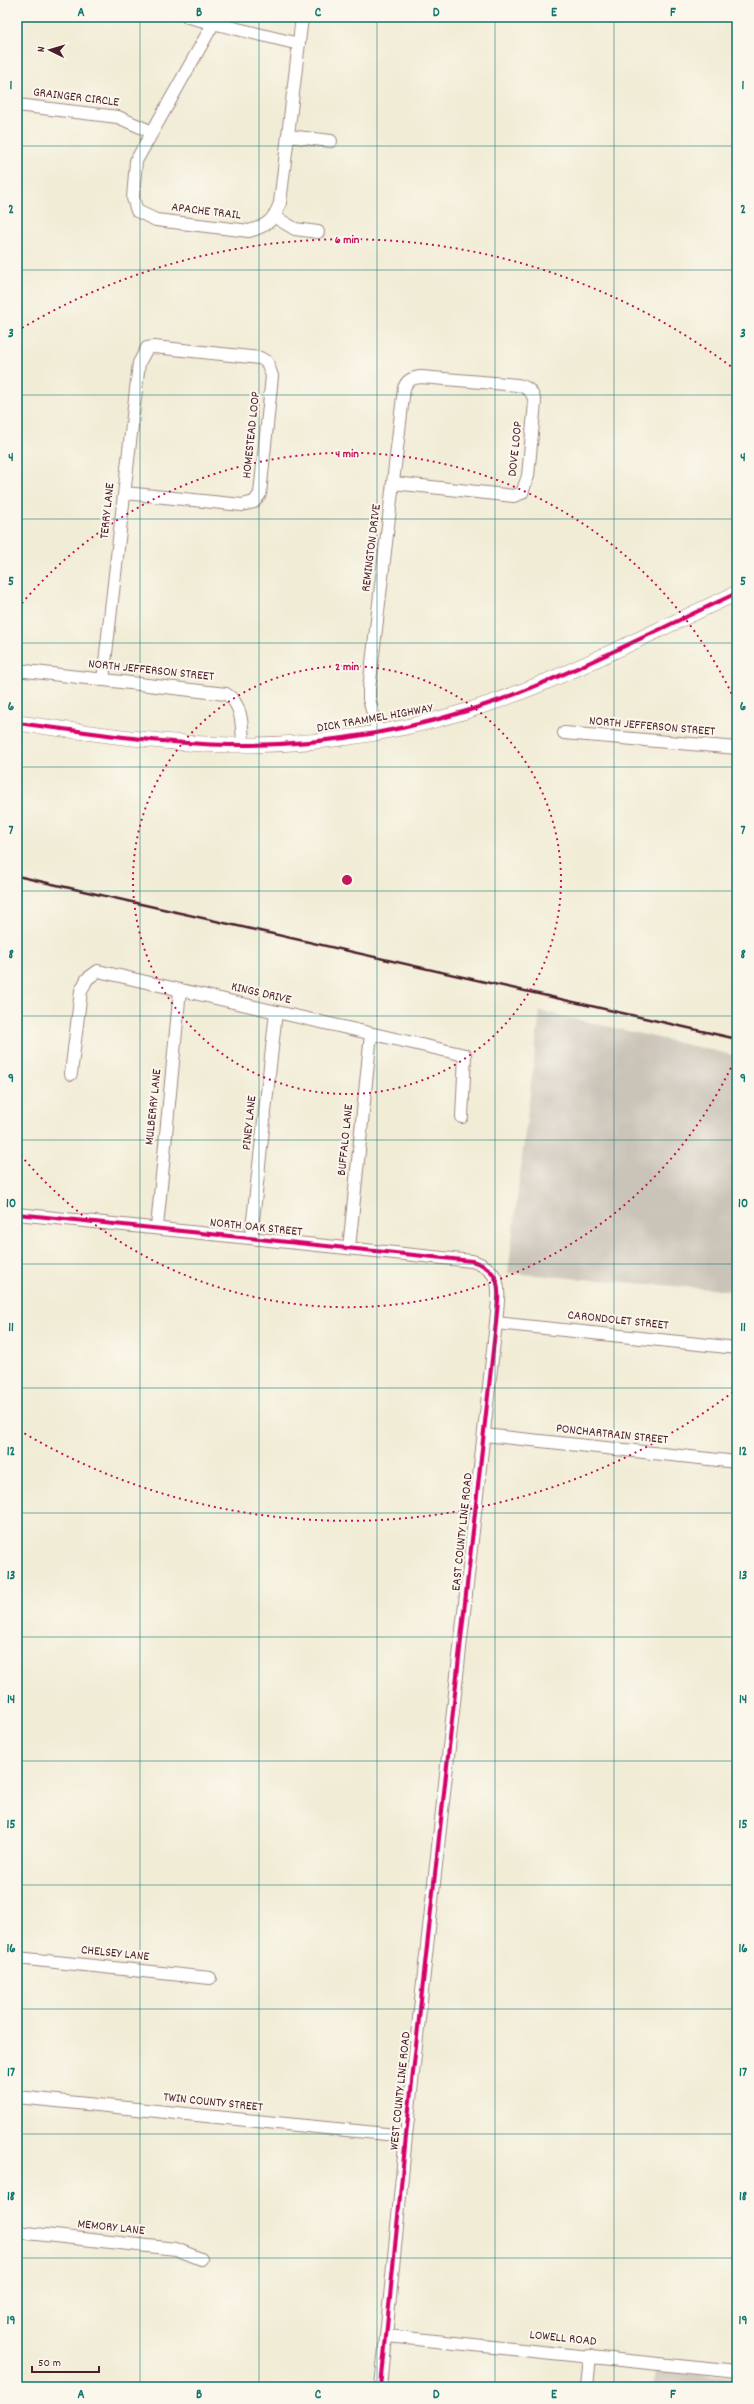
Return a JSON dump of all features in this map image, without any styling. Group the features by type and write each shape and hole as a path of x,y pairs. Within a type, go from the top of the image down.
{"main road":[{"name":"DICK TRAMMEL HIGHWAY","path":"17,723 166,741 243,745 319,740 378,732 449,715 496,701 542,683 737,593"}],"street":[{"path":"188,17 299,44"},
{"path":"302,17 280,203 275,217 295,229 318,232"},
{"name":"APACHE TRAIL","path":"213,24 136,162 133,198 137,211 156,220 250,231 264,227 275,217"},
{"name":"GRAINGER CIRCLE","path":"17,105 118,117 129,120 152,132"},
{"path":"288,136 331,141"},
{"name":"HOMESTEAD LOOP","path":"125,493 242,505 254,502 260,494 272,376 271,368 267,362 260,358 162,348 147,348"},
{"name":"TERRY LANE","path":"103,680 139,364 147,348"},
{"name":"DOVE LOOP","path":"394,483 514,496 522,493 526,486 535,402 529,390 517,385 421,377"},
{"name":"REMINGTON DRIVE","path":"378,732 369,689 404,388 409,380 421,377"},
{"name":"NORTH JEFFERSON STREET","path":"17,670 226,694 233,698 240,715 243,745"},
{"name":"NORTH JEFFERSON STREET","path":"564,733 737,748"},
{"name":"KINGS DRIVE","path":"72,1074 81,991 87,979 98,971 465,1055 462,1117"},
{"name":"MULBERRY LANE","path":"157,1227 180,990"},
{"name":"PINEY LANE","path":"251,1238 276,1012"},
{"name":"BUFFALO LANE","path":"349,1248 371,1034"},
{"name":"NORTH OAK STREET","path":"17,1214 157,1227 472,1261 482,1264 491,1270"},
{"name":"EAST COUNTY LINE ROAD","path":"443,1797 496,1323 499,1290 497,1278 491,1270"},
{"name":"CARONDOLET STREET","path":"496,1323 737,1348"},
{"name":"PONCHARTRAIN STREET","path":"484,1435 737,1462"},
{"name":"WEST COUNTY LINE ROAD","path":"381,2387 406,2136 443,1797"},
{"name":"CHELSEY LANE","path":"17,1958 210,1978"},
{"name":"TWIN COUNTY STREET","path":"17,2097 406,2136"},
{"name":"MEMORY LANE","path":"17,2232 176,2249 201,2258"},
{"name":"LOWELL ROAD","path":"387,2336 737,2372"},
{"path":"587,2387 590,2356"}],"shaded area":[{"path":"540,1011 737,1056 737,1291 508,1273"},
{"path":"655,2369 737,2379 737,2387 653,2387"}],"waterway":[{"path":"737,617 737,657"}],"railway":[{"path":"17,876 737,1039"}],"cycle path":[{"path":"17,723 124,737 230,745 298,743 365,735 432,721 497,701 558,677 737,593"},
{"path":"17,1214 472,1261 483,1265 490,1271 495,1277 498,1285 496,1323 406,2136 381,2387"}]}
